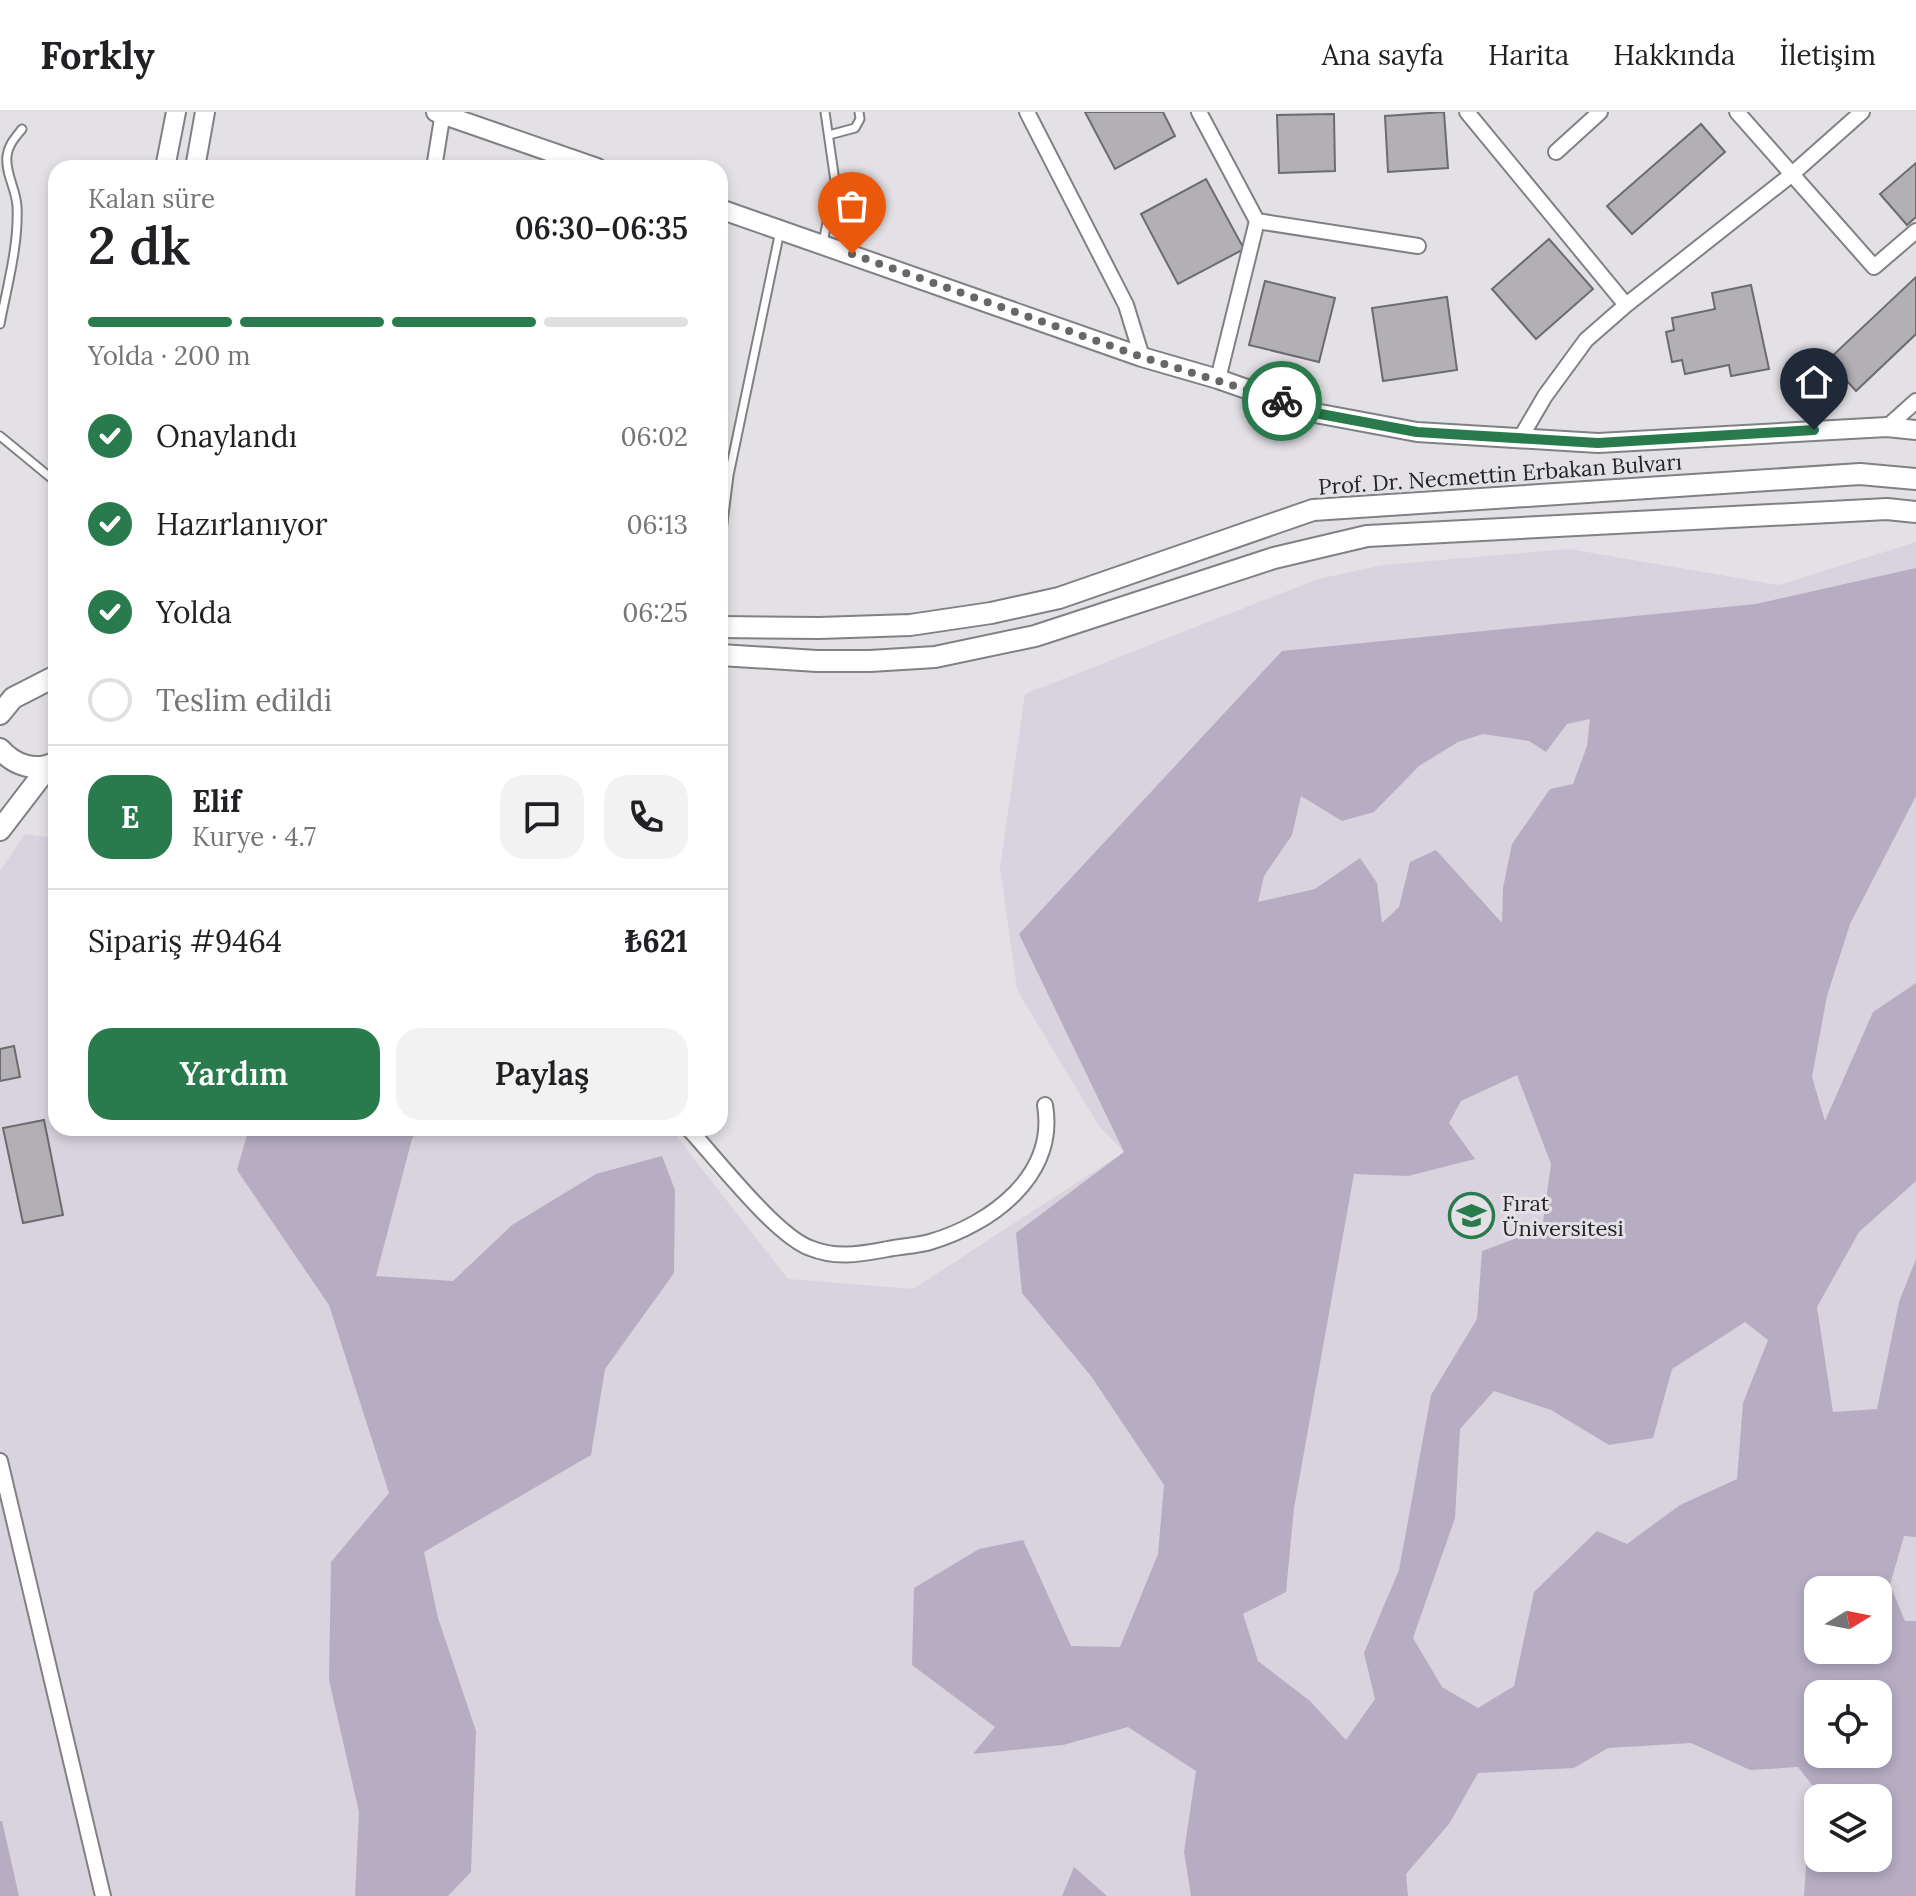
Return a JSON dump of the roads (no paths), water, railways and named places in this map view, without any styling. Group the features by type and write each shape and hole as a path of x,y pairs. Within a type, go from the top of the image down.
{"main road":[{"name":"Prof. Dr. Necmettin Erbakan Bulvarı","path":"728,627 910,625 991,613 1059,598 1313,510 1860,474 1916,479"},
{"path":"728,655 817,661 935,657 1035,636 1274,558 1367,536 1887,509 1916,512"},
{"path":"4,701 48,680"},
{"path":"0,749 20,764 35,767 48,765"},
{"path":"0,830 48,770"}],"street":[{"path":"167,160 176,112"},
{"path":"196,160 205,112"},
{"path":"436,112 575,160"},
{"path":"435,160 443,112"},
{"path":"1027,112 1126,305 1142,357"},
{"path":"1199,112 1257,221 1218,379"},
{"path":"1467,112 1626,305"},
{"path":"1556,152 1600,112"},
{"path":"1737,112 1874,267 1916,231"},
{"path":"1521,437 1545,396 1586,340 1791,175 1862,112"},
{"path":"728,212 1142,357 1218,379 1315,413 1417,432 1598,443 1887,427 1916,430"},
{"path":"1257,221 1418,246"},
{"path":"1887,427 1916,401"},
{"path":"695,1136 787,1237 823,1252 856,1256 949,1236 987,1216 1005,1202 1029,1179 1041,1159 1047,1133 1045,1105"},
{"path":"0,1461 103,1896"}],"lane":[{"path":"823,243 835,181 825,112"},
{"path":"829,135 855,128 860,119 859,112"},
{"path":"0,324 17,221 15,191 7,155 22,129"},
{"path":"728,483 781,229"},
{"path":"0,436 48,475"}],"place":[{"name":"Fırat Üniversitesi","path":"1471,1216"}]}
